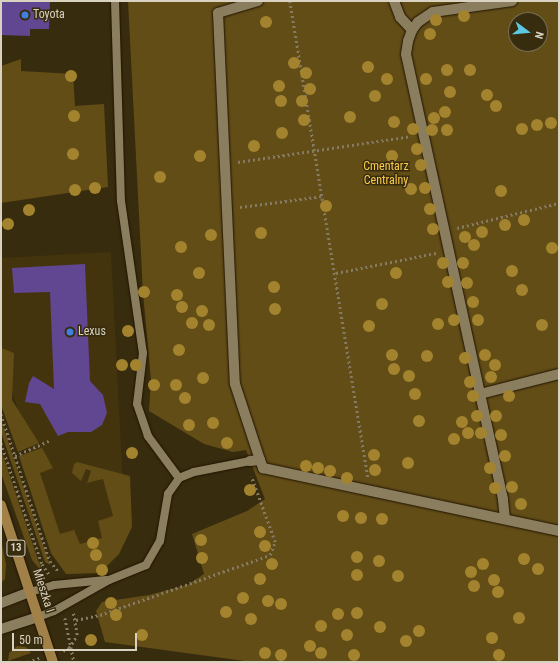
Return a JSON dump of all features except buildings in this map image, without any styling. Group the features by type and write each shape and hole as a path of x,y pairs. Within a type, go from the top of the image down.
{"main road":[{"name":"Mieszka I","path":"1,505 53,662"}],"street":[{"path":"258,1 218,13 235,384 252,461 263,468 505,519 559,532"},
{"path":"394,1 400,16 412,30"},
{"path":"505,519 503,499 406,54 408,40 412,30 425,16 440,9 512,1"},
{"path":"480,394 559,374"},
{"path":"1,603 30,592"},
{"path":"1,629 38,617"}],"lane":[{"path":"114,1 121,201 144,353 136,404 148,436 179,478"},
{"path":"38,617 54,611 109,580 132,572 146,565 153,557 160,541 168,494 179,478 194,472 252,461"},
{"path":"30,592 54,585 109,580"}],"path":[{"path":"290,1 336,273 370,490"},
{"path":"226,164 424,134"},
{"path":"228,208 323,196"},
{"path":"445,232 559,203"},
{"path":"336,273 449,250"},
{"path":"1,414 50,561 62,576"},
{"path":"15,456 49,441"},
{"path":"1,443 42,564 52,578"},
{"path":"76,620 100,615 272,553 274,542 252,461"},
{"path":"69,648 77,635 76,620 72,609"},
{"path":"64,613 69,648 74,662"},
{"path":"28,662 36,659"}],"shaded area":[{"path":"111,252 125,527 68,566 1,357 1,258"}],"green space":[{"name":"Cmentarz Centralny","path":"128,1 559,1 559,662 252,662 105,642 96,611 102,602 149,595 187,585 204,574 192,534 247,511 265,499 246,450 233,452 204,444 149,411 151,380 143,293"},
{"path":"21,59 21,71 73,74 75,106 104,104 108,187 1,203 1,66"},
{"path":"1,348 14,353 12,400 39,443 18,452 1,405"},
{"path":"1,420 50,565 45,562 1,432"},
{"path":"42,448 53,468 40,473 60,534 74,530 80,544 102,538 98,521 113,516 103,479 87,483 91,471 86,469 81,481 72,473 74,464 77,462 130,476 132,527 119,554 100,573 66,574 51,553 19,456"},
{"path":"1,450 43,573 32,560 1,473"},
{"path":"1,539 6,565 5,579 1,583"},
{"path":"17,646 26,647 31,653 8,661 9,653"}],"place":[{"name":"Toyota","path":"25,15"},
{"name":"Lexus","path":"70,332"}]}
